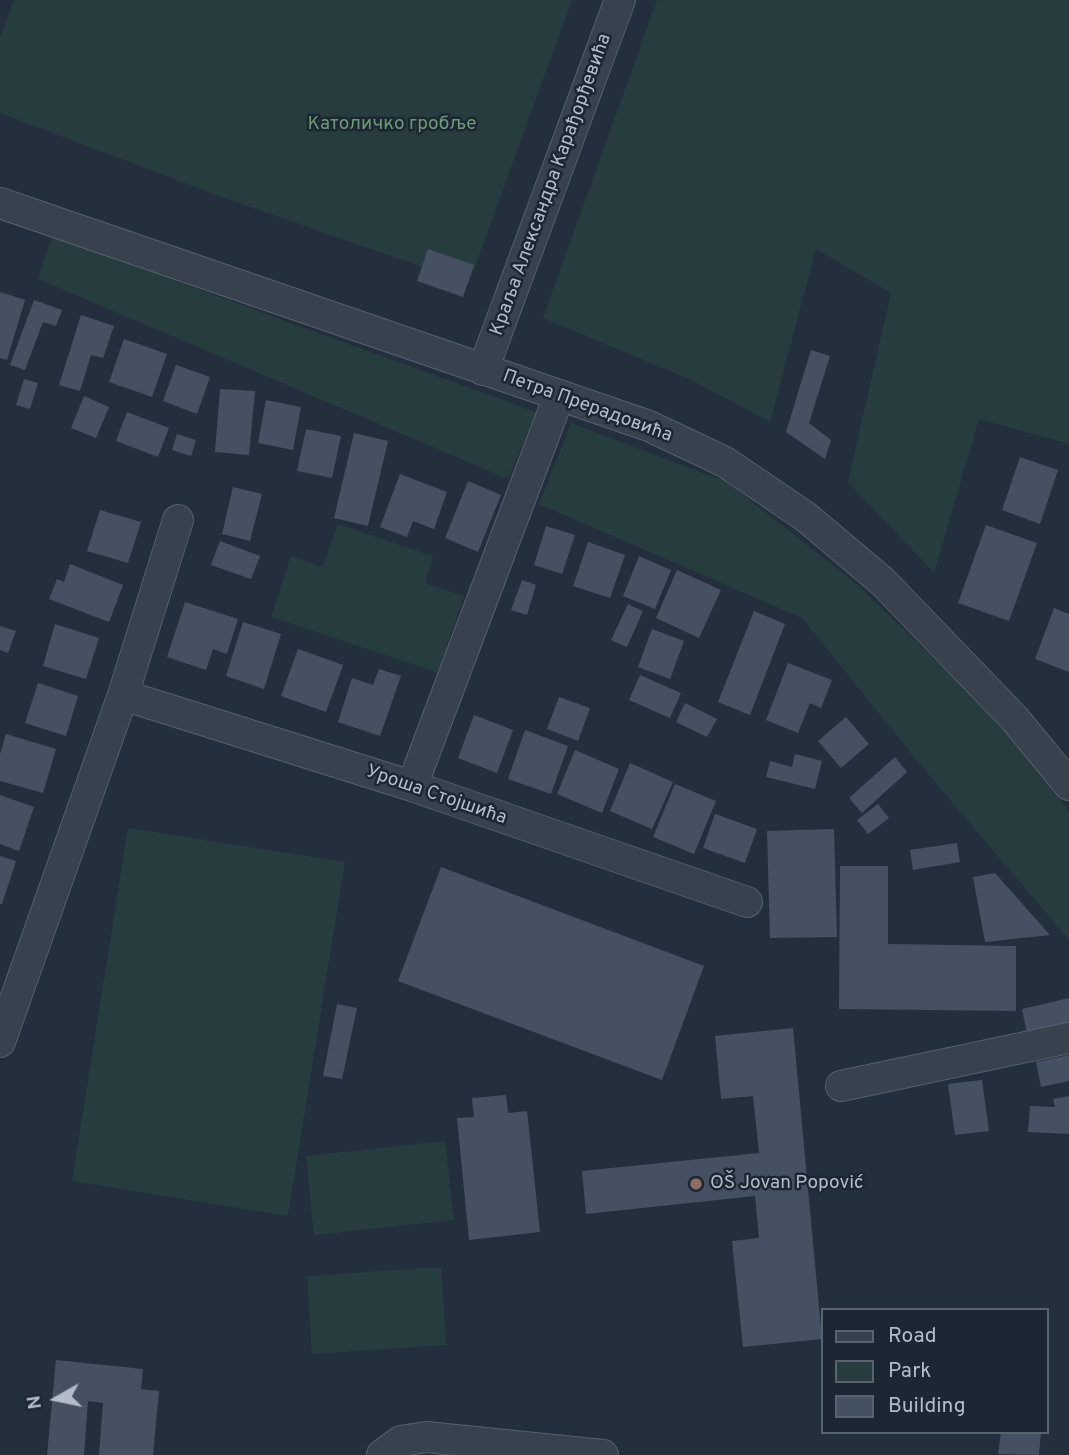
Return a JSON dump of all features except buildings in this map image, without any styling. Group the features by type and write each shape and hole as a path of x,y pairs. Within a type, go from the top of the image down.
{"street":[{"name":"Краља Александра Карађорђевића","path":"483,370 620,0"},
{"name":"Петра Прерадовића","path":"0,203 649,426 725,462 806,517 883,582 1014,718 1069,785"},
{"path":"412,786 559,396"},
{"path":"0,1042 122,695 178,520"},
{"name":"Уроша Стојшића","path":"122,695 412,786 747,902"},
{"path":"841,1086 1069,1038"},
{"path":"386,1451 414,1437 426,1437 603,1455"}],"green space":[{"name":"Католичко гробље","path":"14,0 572,0 469,283 224,198 0,113 0,38"},
{"path":"657,0 1069,0 1069,444 979,419 934,573 848,482 891,293 816,249 770,422 689,379 543,318"},
{"path":"52,236 536,412 508,479 38,279"},
{"path":"571,423 727,482 858,585 981,704 1069,811 1069,940 919,763 802,618 539,504"},
{"path":"338,524 433,556 425,583 464,596 438,673 271,617 291,556 323,567"},
{"path":"128,828 345,862 288,1216 72,1181"},
{"path":"445,1141 454,1220 314,1235 306,1156"},
{"path":"441,1267 446,1345 312,1354 307,1276"}],"place":[{"name":"OŠ Jovan Popović","path":"696,1184"}]}
